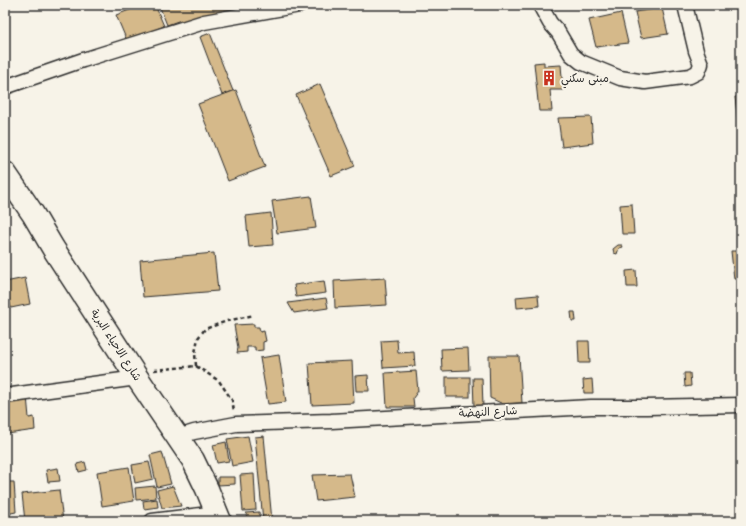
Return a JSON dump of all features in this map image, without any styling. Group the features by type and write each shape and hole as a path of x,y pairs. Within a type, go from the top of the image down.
{"main road":[{"name":"شارع الاحياء البرية","path":"5,174 33,214 53,248 193,460 219,517"}],"street":[{"path":"5,87 83,60 204,22 300,5"},
{"path":"540,5 571,54 580,62 620,78 645,82 690,76 698,72 701,64 696,51 685,5"},
{"path":"5,396 136,375"},
{"name":"شارع النهضة","path":"178,437 194,432 236,424 331,421 591,407 741,405"},
{"path":"152,521 219,517"}],"path":[{"path":"196,366 195,353 198,338 205,329 227,321 254,315"},
{"path":"136,375 142,371 196,366 218,381 232,400 236,424"}],"building":[{"path":"143,5 155,5 164,26 127,41 116,15"},
{"path":"159,5 267,5 182,22 181,20 167,25"},
{"path":"662,8 668,34 641,38 635,12"},
{"name":"مبنى سكني","path":"621,13 628,43 596,47 589,20"},
{"path":"210,33 233,91 222,95 200,37"},
{"path":"5,62 9,74 5,75"},
{"name":"مبنى سكني","path":"544,62 544,66 561,65 563,90 550,90 552,111 539,111 534,63"},
{"path":"320,84 355,166 331,176 296,95"},
{"path":"236,90 265,167 228,181 198,104"},
{"path":"735,97 741,97 741,124 738,124"},
{"name":"مبنى سكني","path":"591,117 593,143 562,147 558,118"},
{"path":"311,196 316,228 277,233 272,201"},
{"path":"632,204 634,234 622,234 620,205"},
{"path":"271,213 273,245 249,247 246,216"},
{"path":"618,245 622,245 623,247 619,248 617,254 614,253 613,249"},
{"path":"731,251 741,251 741,279 734,279"},
{"path":"214,253 218,291 143,297 140,260"},
{"path":"636,270 637,287 627,287 626,271"},
{"path":"25,278 30,304 11,308 5,282"},
{"path":"385,278 387,305 335,308 334,281"},
{"path":"324,281 326,293 296,297 294,285"},
{"path":"538,295 539,306 517,308 516,297"},
{"path":"326,298 328,308 294,313 288,303"},
{"path":"571,312 575,312 576,321 572,321"},
{"path":"254,324 254,327 259,327 260,332 264,331 266,341 263,342 263,350 255,351 255,347 247,347 247,352 237,353 238,348 234,325"},
{"path":"397,340 398,353 414,352 415,366 383,368 381,341"},
{"path":"578,341 589,341 590,363 579,363"},
{"path":"468,348 469,370 442,371 441,349"},
{"path":"279,355 286,402 268,404 260,358"},
{"path":"489,356 519,356 522,403 503,404 490,398"},
{"path":"352,361 354,403 312,405 309,363"},
{"path":"416,371 418,391 413,398 414,407 387,407 385,373"},
{"path":"684,373 690,373 691,386 685,387"},
{"path":"368,375 369,391 356,391 355,376"},
{"path":"446,377 470,377 470,397 446,397"},
{"path":"473,378 482,378 483,407 474,407"},
{"path":"592,379 593,393 584,393 583,380"},
{"path":"27,396 29,418 34,417 35,430 7,434 5,399"},
{"path":"248,436 253,462 232,466 227,439"},
{"path":"264,436 272,521 263,521 255,437"},
{"path":"226,442 229,461 217,463 213,445"},
{"path":"162,452 171,484 157,487 150,455"},
{"path":"85,462 87,470 79,472 77,464"},
{"path":"149,462 153,479 135,483 132,465"},
{"path":"129,467 134,501 102,506 97,472"},
{"path":"58,468 60,481 48,482 46,470"},
{"path":"254,474 256,510 243,511 240,475"},
{"path":"350,474 355,497 316,501 312,475"},
{"path":"218,477 235,477 235,484 218,485"},
{"path":"5,482 14,482 16,512 11,513 8,517 8,521 5,521"},
{"path":"155,486 156,498 136,500 135,488"},
{"path":"173,486 181,506 162,508 157,490"},
{"path":"59,490 63,521 25,521 22,494"},
{"path":"157,499 158,507 144,509 143,501"},
{"path":"259,512 260,521 247,521 246,513"}],"place":[{"name":"مبنى سكني","path":"549,78"}]}
